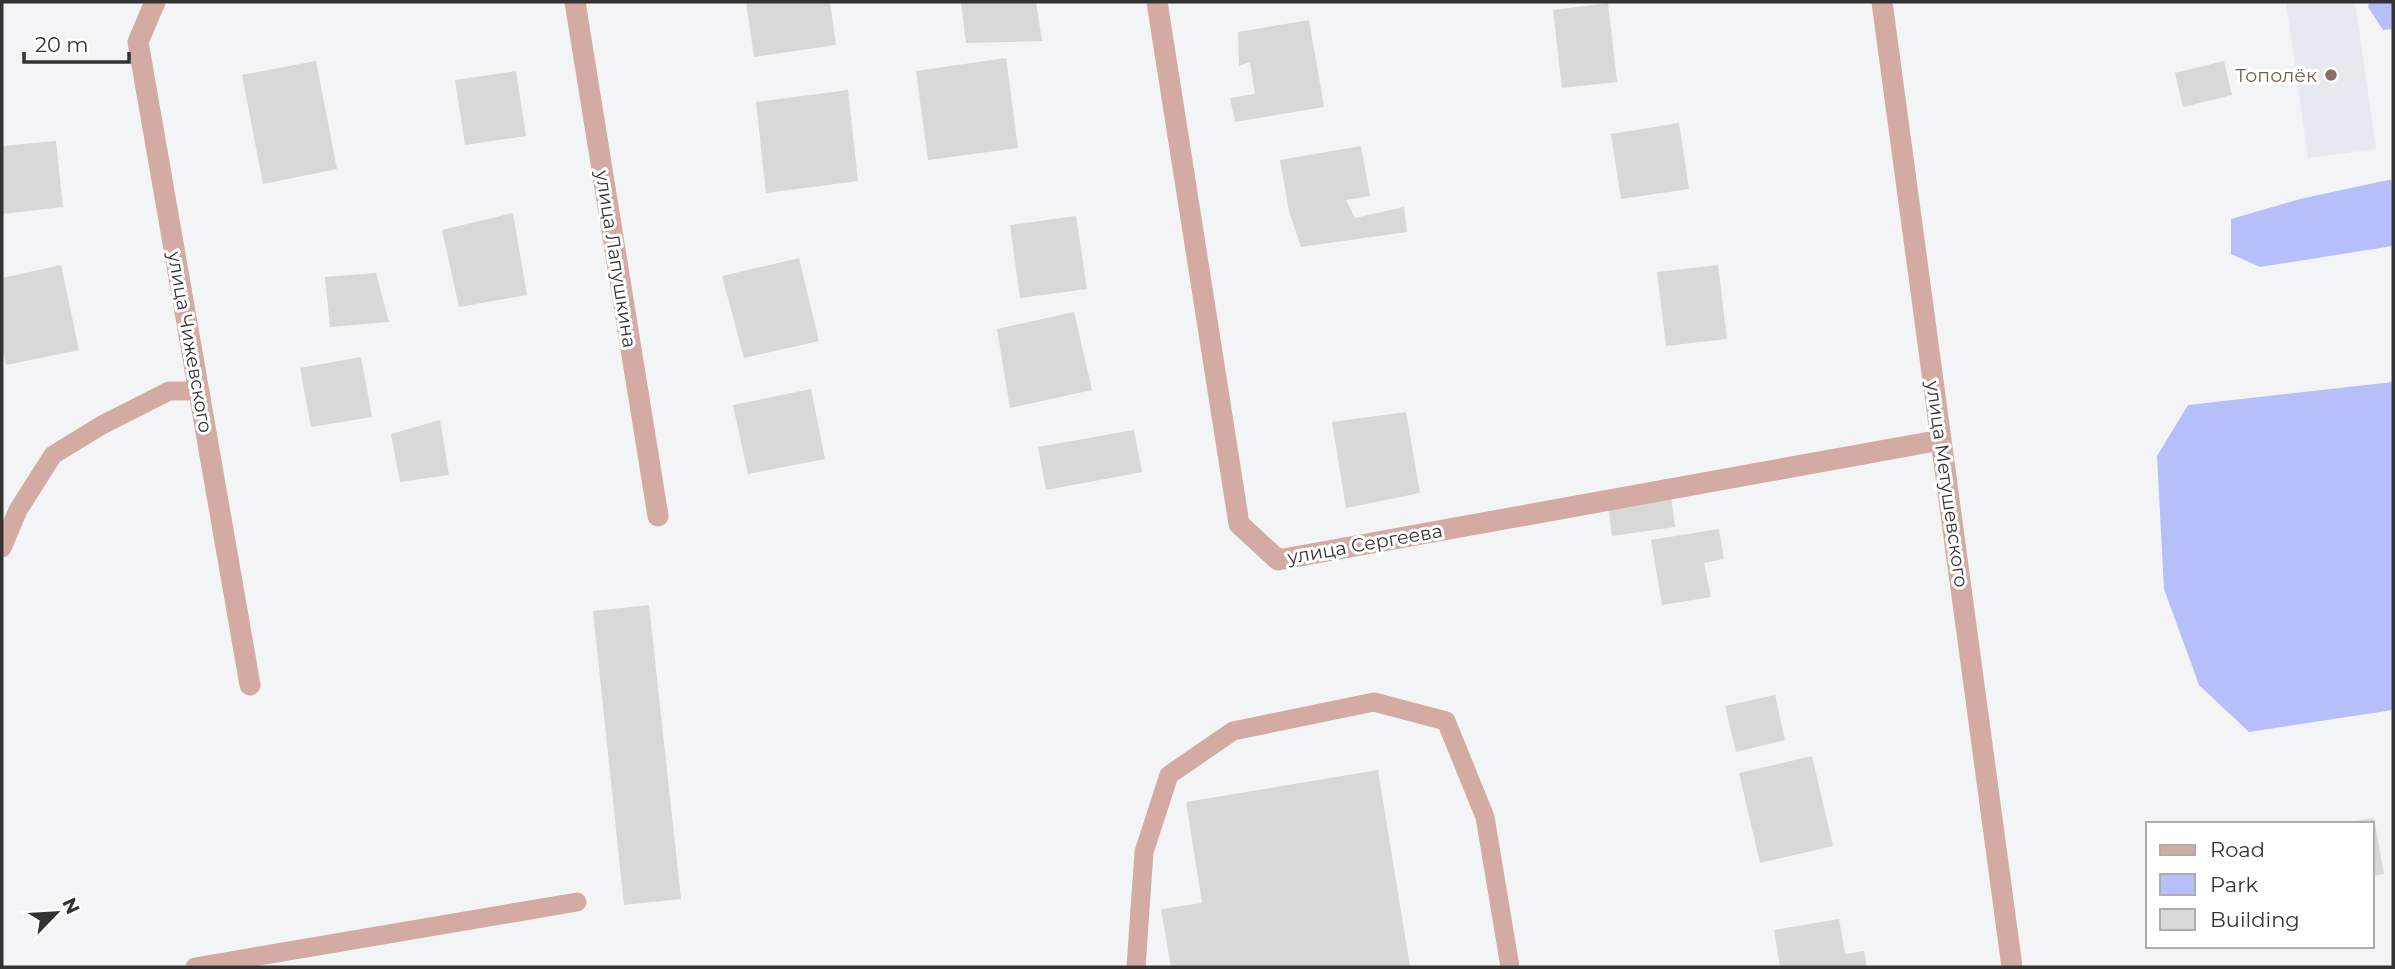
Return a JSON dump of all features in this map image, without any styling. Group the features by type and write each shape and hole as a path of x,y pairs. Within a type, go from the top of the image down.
{"street":[{"name":"улица Чижевского","path":"155,2 138,42 250,685"},
{"name":"улица Лапушкина","path":"575,2 658,516"},
{"name":"улица Сергеева","path":"1157,2 1239,524 1278,560 1941,440"},
{"name":"улица Метушевского","path":"1882,2 2012,967"}],"lane":[{"path":"2,548 18,510 53,455 102,425 169,391 199,391"},
{"path":"1136,967 1144,852 1168,775 1233,732 1374,702 1446,721 1485,817 1510,967"},
{"path":"195,967 577,902"}],"shaded area":[{"name":"Тополёк","path":"2286,2 2355,2 2376,149 2308,158"}],"green space":[{"path":"2369,2 2393,2 2393,29 2383,30 2368,7"},
{"path":"2393,180 2393,246 2260,267 2231,254 2231,219 2300,199"},
{"path":"2393,382 2393,710 2249,732 2199,685 2164,589 2157,456 2188,405"}],"building":[{"path":"746,2 830,2 836,45 754,57"},
{"path":"961,2 1036,2 1042,41 966,43"},
{"path":"1608,3 1617,82 1562,88 1553,10"},
{"path":"1309,20 1324,107 1235,122 1230,98 1255,94 1250,62 1239,66 1238,32"},
{"path":"1006,58 1018,148 928,160 916,71"},
{"path":"316,61 337,169 263,184 242,75"},
{"path":"2224,61 2232,95 2183,107 2175,73"},
{"path":"516,71 526,136 465,145 455,80"},
{"path":"848,90 858,181 766,193 756,102"},
{"path":"1679,123 1689,189 1621,199 1611,134"},
{"path":"56,141 63,207 2,214 2,146"},
{"path":"1361,146 1370,196 1346,200 1355,218 1404,207 1407,232 1301,247 1289,211 1280,160"},
{"path":"513,213 527,295 459,307 442,230"},
{"path":"1076,216 1087,289 1020,298 1010,225"},
{"path":"799,258 819,341 744,358 722,276"},
{"path":"61,265 79,350 6,365 2,344 2,278"},
{"path":"1718,265 1727,339 1666,346 1657,272"},
{"path":"376,273 389,322 330,327 325,277"},
{"path":"1074,312 1092,390 1010,408 997,329"},
{"path":"361,357 372,417 311,427 300,368"},
{"path":"811,389 825,459 748,474 733,405"},
{"path":"1406,412 1420,493 1346,508 1332,422"},
{"path":"440,420 449,475 400,482 391,434"},
{"path":"1134,430 1142,472 1046,490 1038,447"},
{"path":"1671,496 1675,527 1612,536 1608,505"},
{"path":"1719,529 1724,559 1704,563 1711,597 1662,605 1651,540"},
{"path":"649,605 681,899 624,905 593,611"},
{"path":"1775,695 1785,740 1736,752 1725,706"},
{"path":"1812,756 1833,846 1760,863 1739,773"},
{"path":"1378,770 1410,967 1171,967 1161,909 1202,903 1186,802"},
{"path":"2374,818 2384,874 2374,876 2374,822 2350,822"},
{"path":"1839,919 1845,954 1864,951 1867,967 1780,967 1774,930"}],"place":[{"name":"Тополёк","path":"2331,75"}]}
